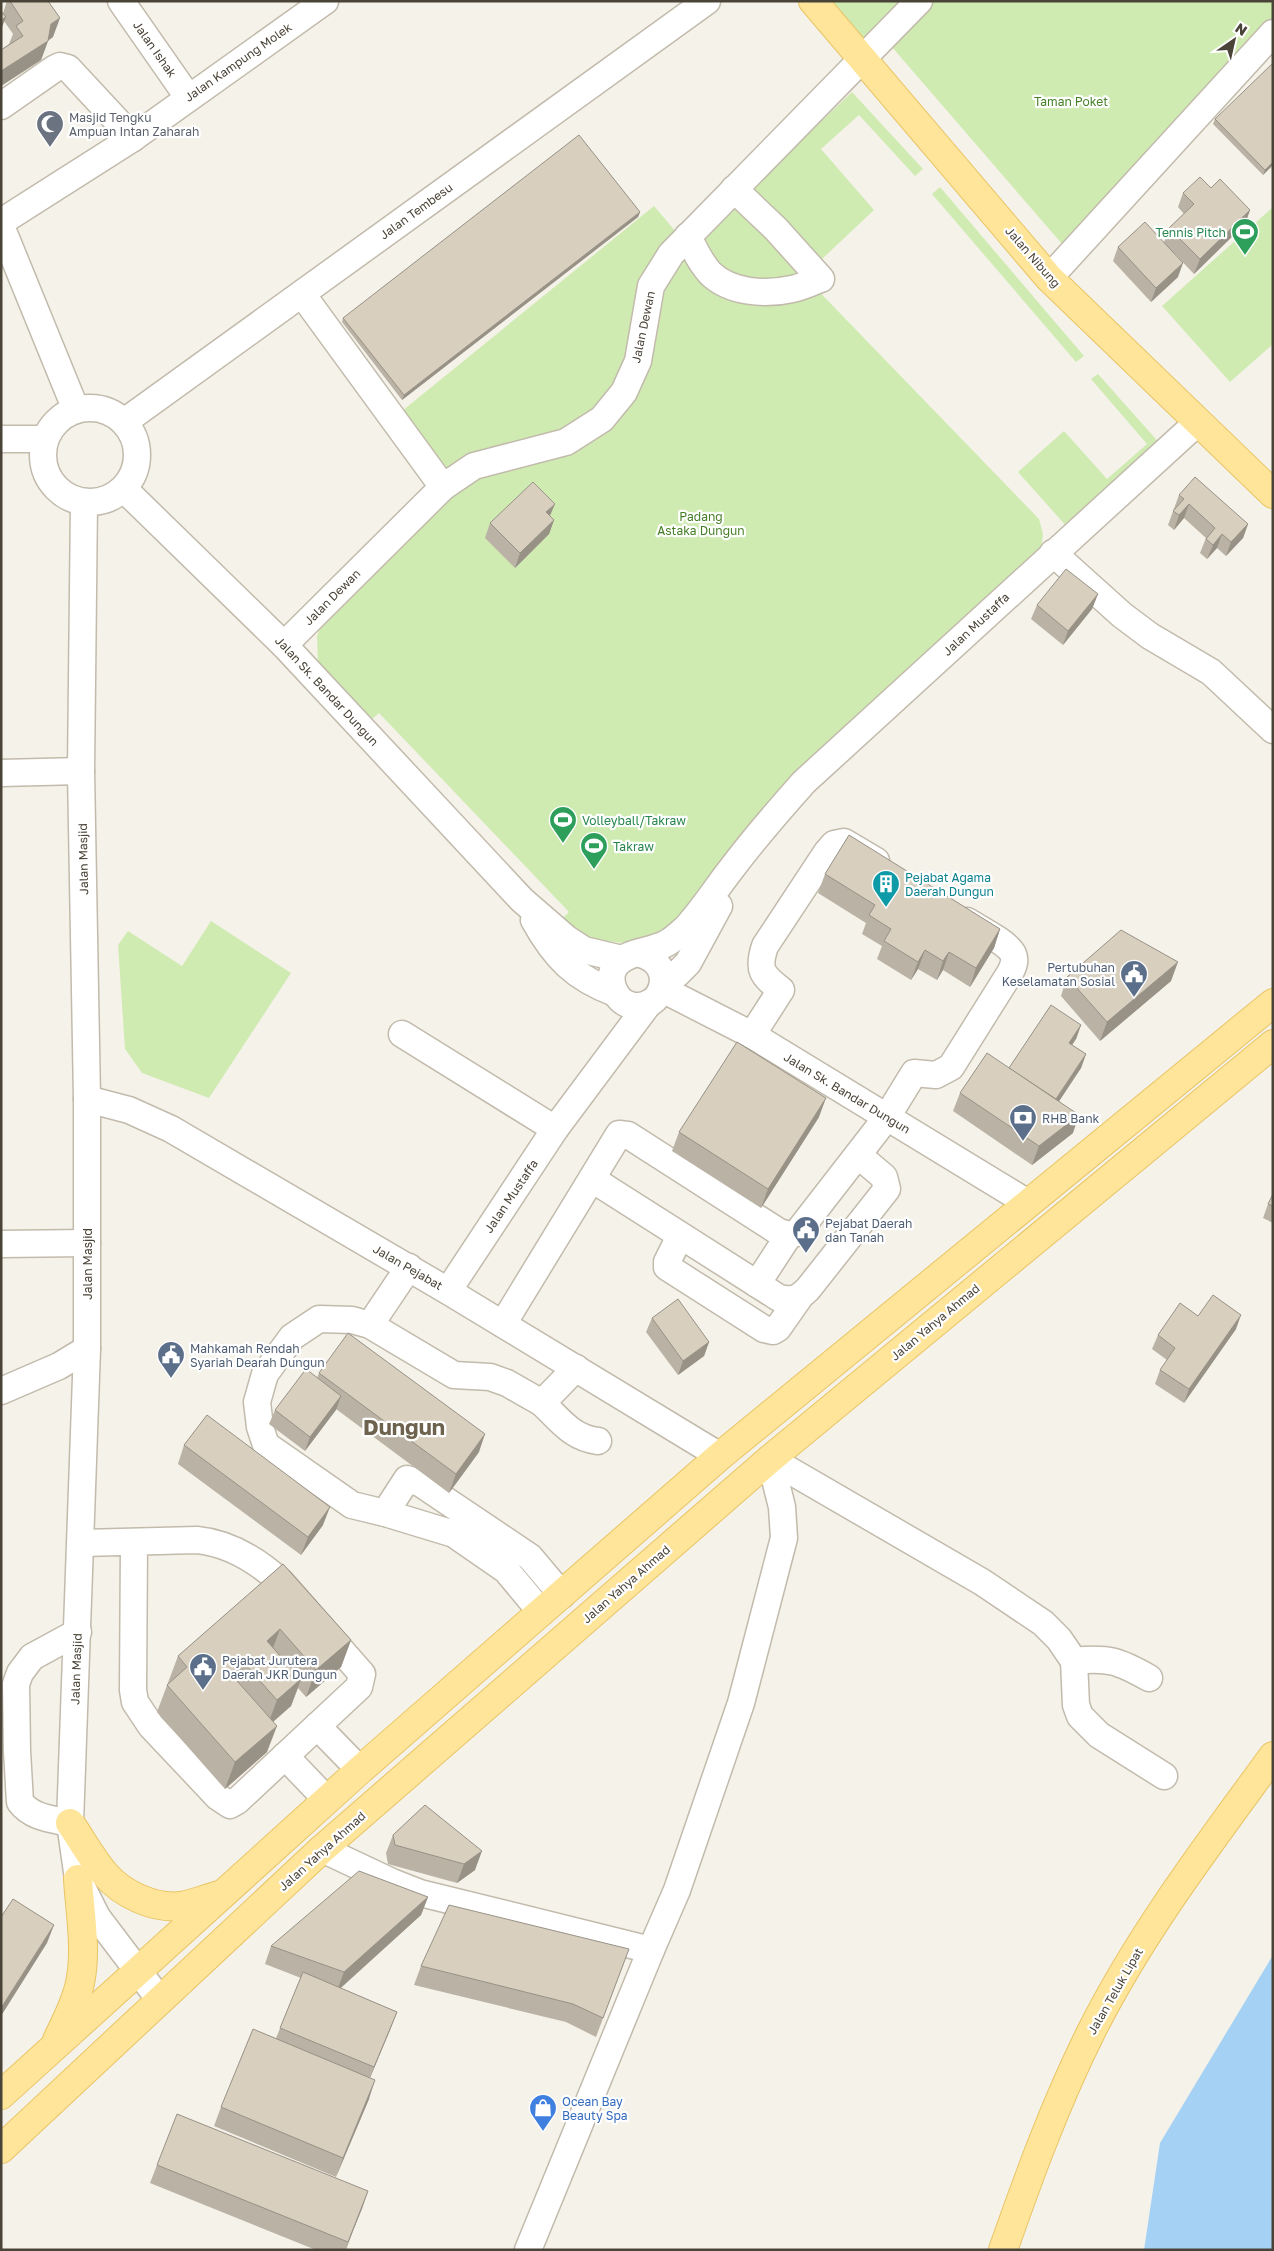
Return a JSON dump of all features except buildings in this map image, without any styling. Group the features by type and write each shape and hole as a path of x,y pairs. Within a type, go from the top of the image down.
{"main road":[{"name":"Jalan Nibung","path":"814,1 1050,278 1198,422 1270,486"},
{"path":"1,2095 138,1973 360,1770 720,1456 1273,1003"},
{"name":"Jalan Yahya Ahmad","path":"1,2149 322,1849 770,1459 1273,1044"},
{"name":"Jalan Teluk Lipat","path":"1003,2250 1033,2162 1091,2031 1152,1927 1273,1756"},
{"path":"70,1823 106,1876 145,1902 182,1906 225,1893"},
{"path":"52,2050 72,2007 80,1984 83,1962 78,1879"}],"street":[{"name":"Jalan Ishak","path":"121,1 188,98"},
{"name":"Jalan Kampung Molek","path":"1,224 133,138 325,1"},
{"name":"Jalan Tembesu","path":"124,422 707,1"},
{"name":"Jalan Dewan","path":"284,645 444,487 474,466 566,442 602,420 624,392 638,361 651,286 671,254 919,1"},
{"path":"1050,278 1273,33"},
{"path":"1,106 60,66 68,68 133,138"},
{"path":"688,236 700,260 711,274 735,287 759,293 792,289 821,279 776,229 734,189"},
{"path":"1,224 76,410"},
{"path":"302,294 444,487"},
{"path":"93,407 110,412 124,422 134,437 138,455 134,473 124,488 113,497 98,502 84,502 64,495 49,480 42,460 45,439 56,421 76,410 93,407"},
{"name":"Jalan Mustaffa","path":"631,956 668,943 686,928 760,831 804,782 1198,422"},
{"path":"1,439 45,439"},
{"name":"Jalan Sk. Bandar Dungun","path":"124,488 284,645 522,900 584,950 631,956"},
{"name":"Jalan Masjid","path":"84,502 81,771 87,1099 87,1349 82,1543 70,1823 78,1879 97,1917 160,2000"},
{"path":"1053,553 1122,615 1150,636 1211,672 1273,730"},
{"path":"1,773 81,771"},
{"name":"Jalan Mustaffa","path":"448,1291 555,1129 658,990 688,963 760,831"},
{"path":"752,1035 780,990 764,977 760,961 765,946 834,844 844,842 895,874"},
{"name":"Jalan Sk. Bandar Dungun","path":"522,900 549,946 562,960 581,977 619,997"},
{"path":"503,1324 619,1134 628,1134 779,1232 789,1235 797,1233 803,1228 888,1117 914,1073 936,1075 951,1067 1015,963 1013,954 1006,947 951,910"},
{"path":"631,956 649,956 657,962 662,970 658,990 640,1006 630,1005 619,997 612,984 615,966 631,956"},
{"name":"Jalan Sk. Bandar Dungun","path":"658,990 752,1035 1028,1203"},
{"name":"Jalan Mustaffa","path":"576,1101 619,997"},
{"path":"402,1034 555,1129"},
{"name":"Jalan Pejabat","path":"87,1099 150,1118 409,1267 720,1456"},
{"path":"680,1236 667,1262 667,1267 764,1329 772,1331 778,1328 799,1298 887,1189 884,1177 858,1155"},
{"path":"592,1179 779,1298 789,1300 799,1298"},
{"path":"756,1284 789,1235"},
{"path":"1,1244 87,1243"},
{"path":"370,1326 409,1267"},
{"path":"541,1612 506,1570 454,1534 352,1505 266,1445 260,1427 257,1402 265,1374 292,1337 319,1319 352,1320 370,1326 454,1375 490,1377 507,1383 542,1403 572,1433 585,1440 598,1441"},
{"path":"1,1391 59,1366 87,1349"},
{"path":"542,1403 576,1368"},
{"path":"770,1459 997,1592 1043,1623 1059,1638 1074,1661 1076,1705 1080,1716 1099,1735 1164,1776"},
{"path":"528,2250 677,1890 741,1703 781,1555 784,1523 770,1459"},
{"path":"385,1513 407,1479 420,1483 530,1558 562,1594"},
{"path":"444,1530 457,1508"},
{"path":"82,1543 197,1540 214,1542 231,1548 268,1569 282,1582 362,1674 359,1687 237,1801 230,1805 218,1797 151,1726 135,1702 133,1690 134,1542"},
{"path":"70,1823 37,1816 20,1802 9,1739 16,1684 20,1673 32,1658 78,1632"},
{"path":"1074,1661 1092,1659 1117,1661 1149,1678"},
{"path":"317,1726 360,1770"},
{"path":"285,1756 327,1800"},
{"path":"322,1849 420,1893 651,1950"}],"green space":[{"path":"813,1 919,1 862,59"},
{"name":"Taman Poket","path":"923,1 1273,1 1273,29 1069,252 885,39"},
{"name":"Padang Astaka Dungun","path":"852,92 923,169 915,176 859,115 821,149 874,210 804,276 1039,519 1043,534 1041,549 812,758 756,816 678,922 650,937 624,943 587,939 561,920 569,912 379,713 370,721 318,666 317,636 320,629 458,487 402,411 654,206 689,247"},
{"path":"940,187 1084,356 1076,362 932,194"},
{"name":"Tennis Pitch","path":"1273,207 1273,344 1230,382 1162,306"},
{"path":"1098,374 1162,446 1068,528 1018,472 1064,431 1107,479 1147,444 1091,379"},
{"path":"211,921 291,973 209,1098 142,1073 125,1049 118,945 128,931 182,966"}],"water":[{"path":"1273,1955 1273,2250 1144,2250 1160,2143"}],"place":[{"name":"Masjid Tengku Ampuan Intan Zaharah","path":"50,148"},
{"name":"Tennis Pitch","path":"1245,256"},
{"name":"Volleyball/Takraw","path":"563,844"},
{"name":"Takraw","path":"594,870"},
{"name":"Pejabat Agama Daerah Dungun","path":"886,908"},
{"name":"Pertubuhan Keselamatan Sosial","path":"1134,998"},
{"name":"RHB Bank","path":"1023,1142"},
{"name":"Pejabat Daerah dan Tanah","path":"806,1254"},
{"name":"Mahkamah Rendah Syariah Dearah Dungun","path":"171,1379"},
{"name":"Pejabat Jurutera Daerah JKR Dungun","path":"203,1691"},
{"name":"Ocean Bay Beauty Spa","path":"543,2132"}],"district":[{"name":"Dungun","path":"404,1426"}]}
